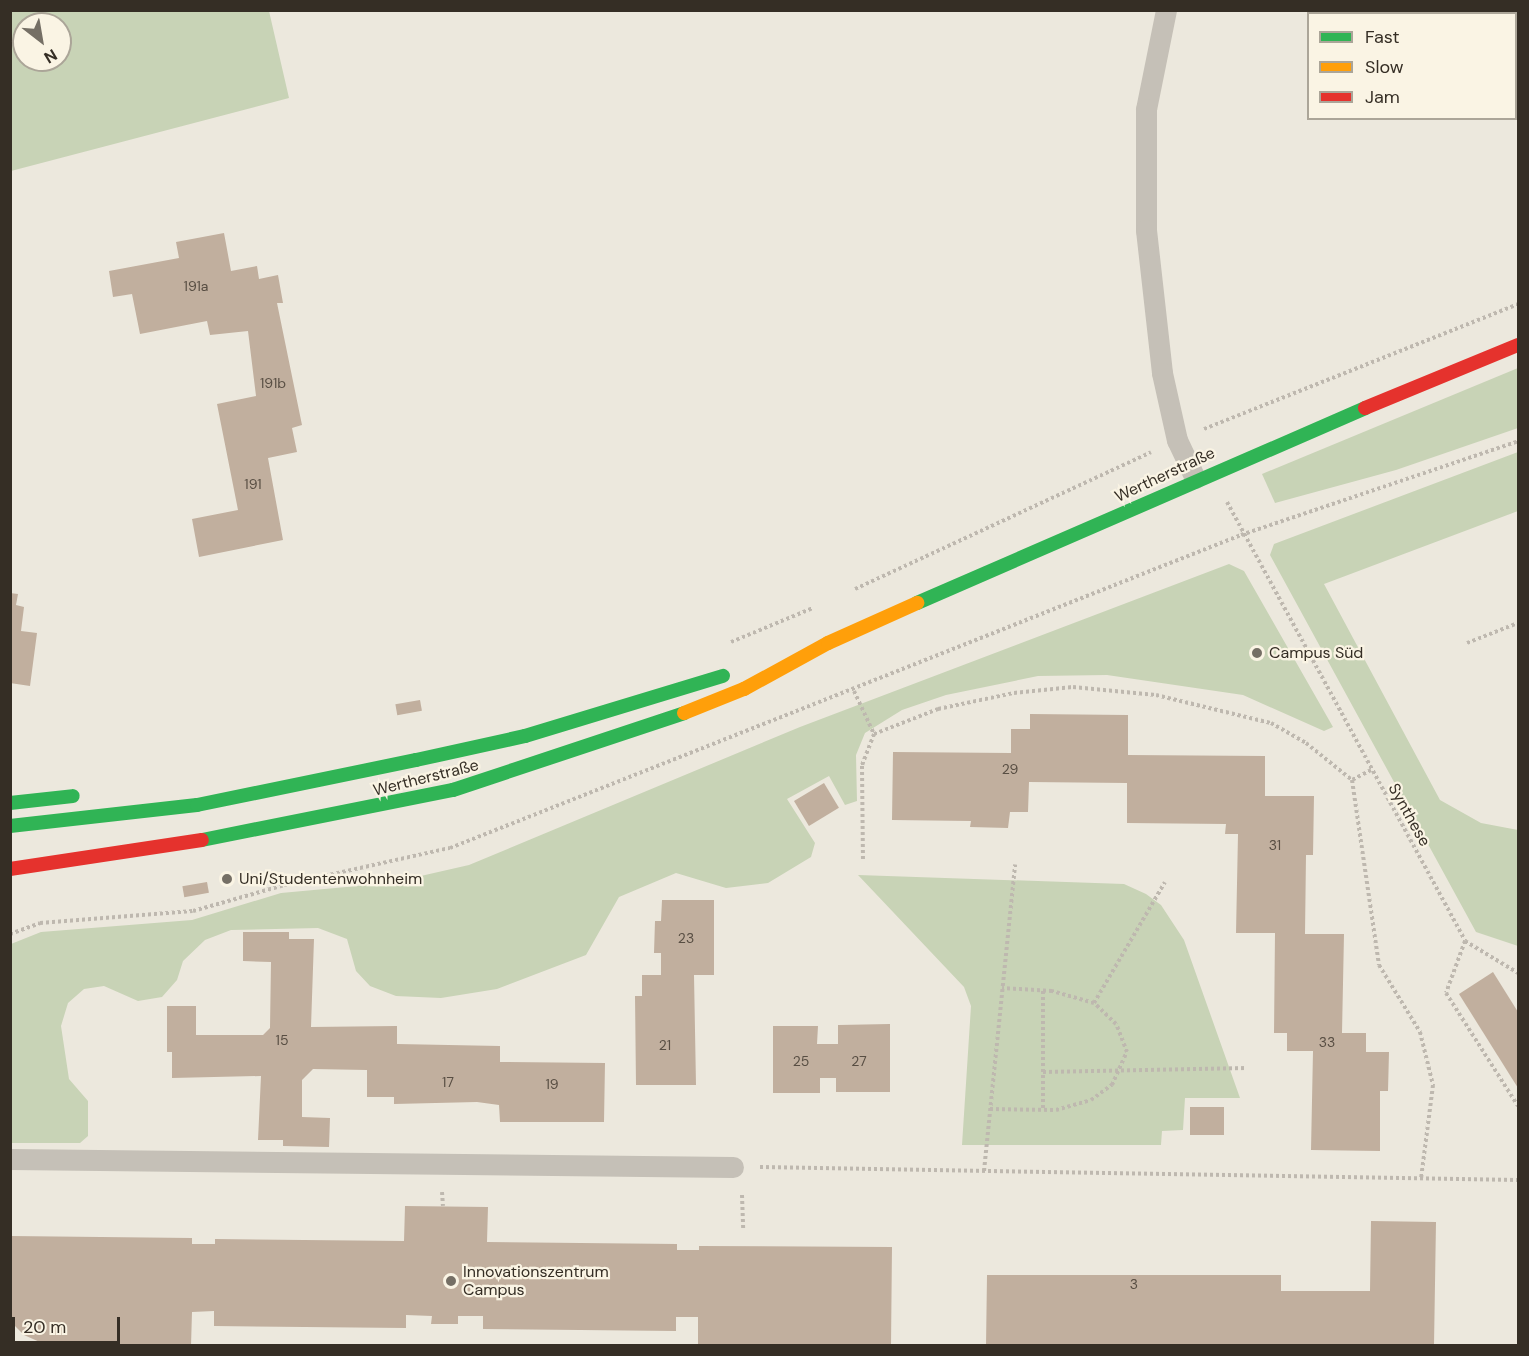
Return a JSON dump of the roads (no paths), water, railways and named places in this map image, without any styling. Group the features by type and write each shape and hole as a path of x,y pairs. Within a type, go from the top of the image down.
{"main road":[{"name":"Wertherstraße","path":"10,869 197,842 453,790 644,729 744,689 828,644 1196,478 1518,345"},
{"name":"Wertherstraße","path":"10,826 197,805 296,782 525,736 828,644"},
{"name":"Wertherstraße","path":"230,782 296,782"},
{"path":"10,803 86,795"}],"lane":[{"path":"1166,10 1146,109 1146,230 1162,373 1177,440 1196,478"},
{"path":"10,1159 733,1167"}],"place":[{"name":"Campus Süd","path":"1257,653"},
{"name":"Uni/Studentenwohnheim","path":"227,879"},
{"name":"Innovationszentrum Campus","path":"451,1281"}]}
